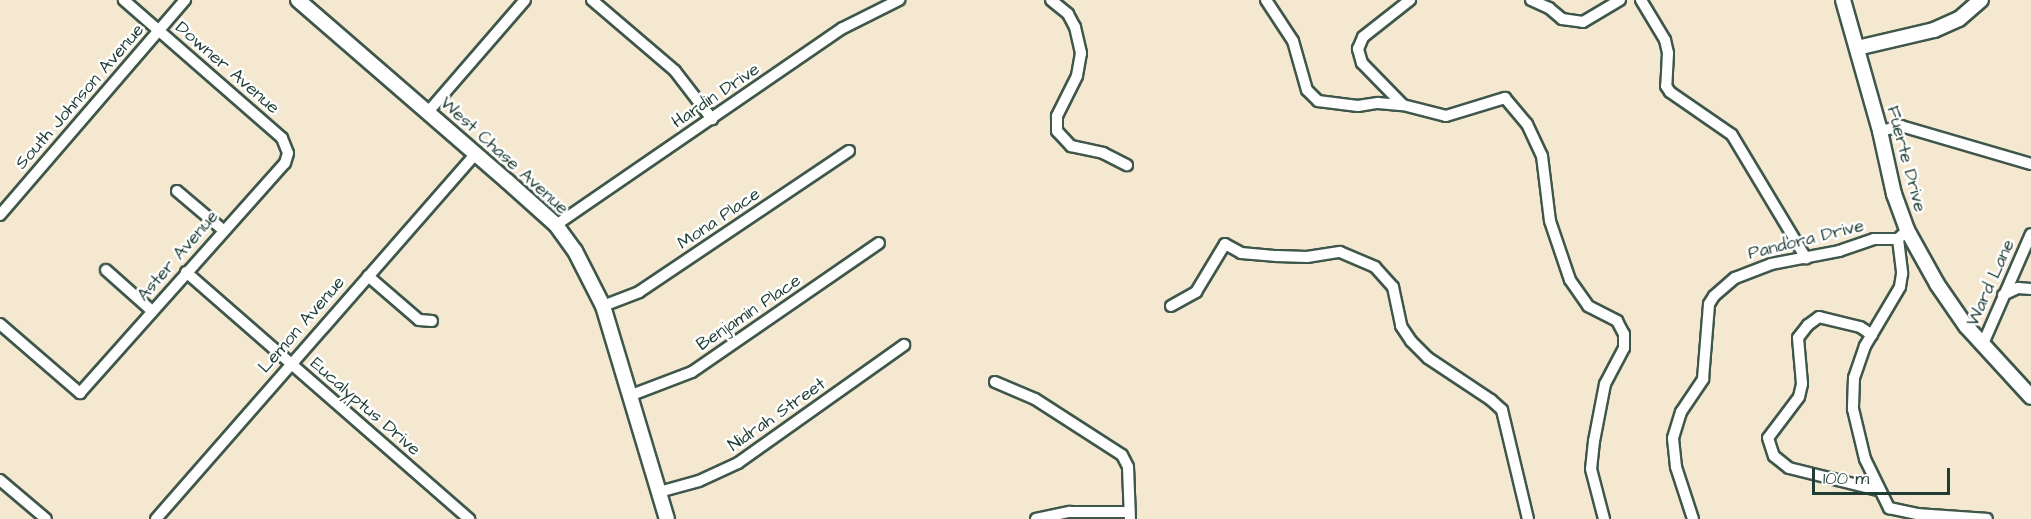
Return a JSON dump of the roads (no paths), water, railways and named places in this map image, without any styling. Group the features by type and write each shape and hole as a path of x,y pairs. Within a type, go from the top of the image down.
{"main road":[{"name":"West Chase Avenue","path":"298,0 556,225 583,262 603,306 667,519"},
{"name":"Fuerte Drive","path":"1843,0 1880,131 1903,235 1982,346 2031,397"},
{"path":"1857,48 1934,30 1959,19 1982,0"}],"street":[{"name":"Downer Avenue","path":"124,0 282,138"},
{"name":"South Johnson Avenue","path":"0,215 185,0"},
{"path":"428,112 525,0"},
{"path":"592,0 675,71 712,119"},
{"name":"Hardin Drive","path":"556,225 843,28 899,0"},
{"path":"1051,0 1068,14 1075,27 1081,53 1077,76 1058,116 1057,131 1071,146 1103,153 1127,165"},
{"path":"1266,0 1293,41 1307,90 1318,101 1358,106 1378,103 1403,105 1446,116 1505,98 1527,124 1542,156 1550,221 1570,280 1588,306 1617,321 1624,334 1624,348 1605,384 1594,441 1591,470 1604,519"},
{"path":"1403,105 1362,63 1358,49 1363,37 1410,0"},
{"path":"1531,0 1549,8 1562,19 1583,22 1620,0"},
{"path":"1641,0 1665,40 1668,53 1666,86 1670,92 1732,135 1806,258"},
{"path":"1880,131 1901,126 2031,164"},
{"name":"Aster Avenue","path":"0,324 81,393 223,230 285,163 288,153 282,138"},
{"name":"Mona Place","path":"603,306 639,292 849,152"},
{"name":"Lemon Avenue","path":"156,519 475,154"},
{"path":"177,191 223,230"},
{"name":"Ward Lane","path":"1982,346 2031,234"},
{"path":"1895,519 1878,490 1865,459 1852,399 1856,368 1900,287 1903,235"},
{"name":"Pandora Drive","path":"1693,519 1676,468 1673,438 1681,412 1703,379 1709,304 1723,285 1771,264 1806,258 1874,239 1903,235"},
{"name":"Benjamin Place","path":"629,396 692,372 879,243"},
{"path":"1171,306 1196,291 1225,244 1241,253 1307,257 1340,252 1353,255 1381,273 1393,287 1401,326 1411,341 1428,358 1491,400 1502,410 1528,519"},
{"path":"106,270 152,311"},
{"name":"Eucalyptus Drive","path":"186,272 469,519"},
{"path":"368,276 419,320 432,321"},
{"path":"2003,295 2018,288 2031,289"},
{"path":"1872,335 1860,327 1819,317 1808,325 1798,338 1802,384 1799,397 1768,438 1774,456 1789,468 1878,490"},
{"name":"Nidrah Street","path":"659,492 699,481 738,463 904,345"},
{"path":"995,382 1035,399 1122,455 1128,467 1130,516 1070,512 1036,519"},
{"path":"0,480 46,519"},
{"path":"1889,508 1935,517 1987,519"}]}
